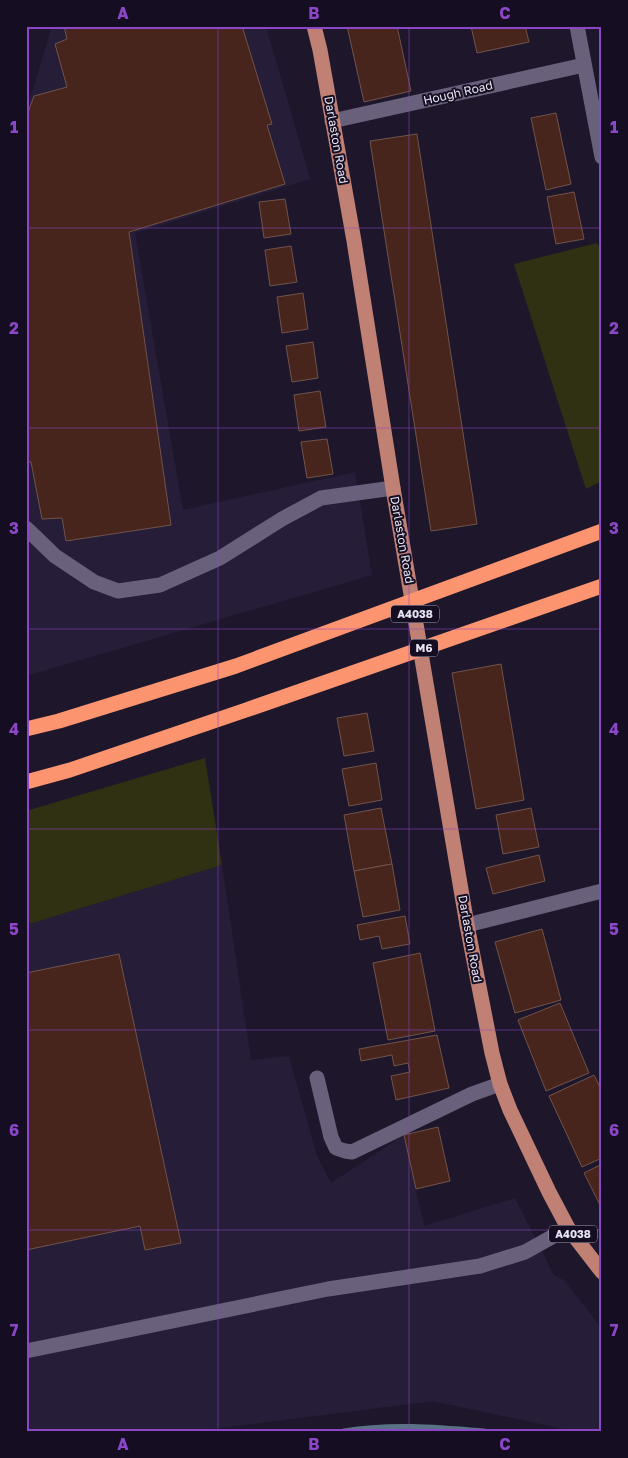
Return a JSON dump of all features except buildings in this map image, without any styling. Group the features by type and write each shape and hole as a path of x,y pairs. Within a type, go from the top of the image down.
{"highway":[{"path":"26,729 59,721 236,666 602,531"},
{"name":"M6","path":"26,782 70,770 602,586"}],"main road":[{"name":"Darlaston Road","path":"314,26 320,50 354,242 393,488 467,925 491,1045 500,1084 510,1110 568,1228"},
{"name":"A4038","path":"568,1228 602,1272"}],"street":[{"path":"577,26 602,157"},
{"name":"Hough Road","path":"332,121 584,65"},
{"path":"26,528 55,556 94,582 118,591 160,585 220,558 282,519 321,498 393,488"},
{"path":"467,925 602,891"},
{"path":"317,1078 331,1137 336,1148 352,1152 472,1094 500,1084"},
{"path":"26,1351 328,1289 480,1266 525,1252 568,1228"}],"shaded area":[{"path":"52,26 266,26 310,179 135,233 183,510 355,472 372,575 26,676 26,109"},
{"path":"222,865 251,1060 289,1056 316,1153 331,1183 404,1135 424,1226 515,1198 554,1275 565,1281 602,1329 602,1432 578,1432 433,1401 188,1432 26,1432 26,925"}],"green space":[{"path":"597,243 602,252 602,481 586,489 514,264"},
{"path":"205,758 222,865 26,925 26,811"}],"waterway":[{"path":"344,1432 396,1427 484,1432"}]}
